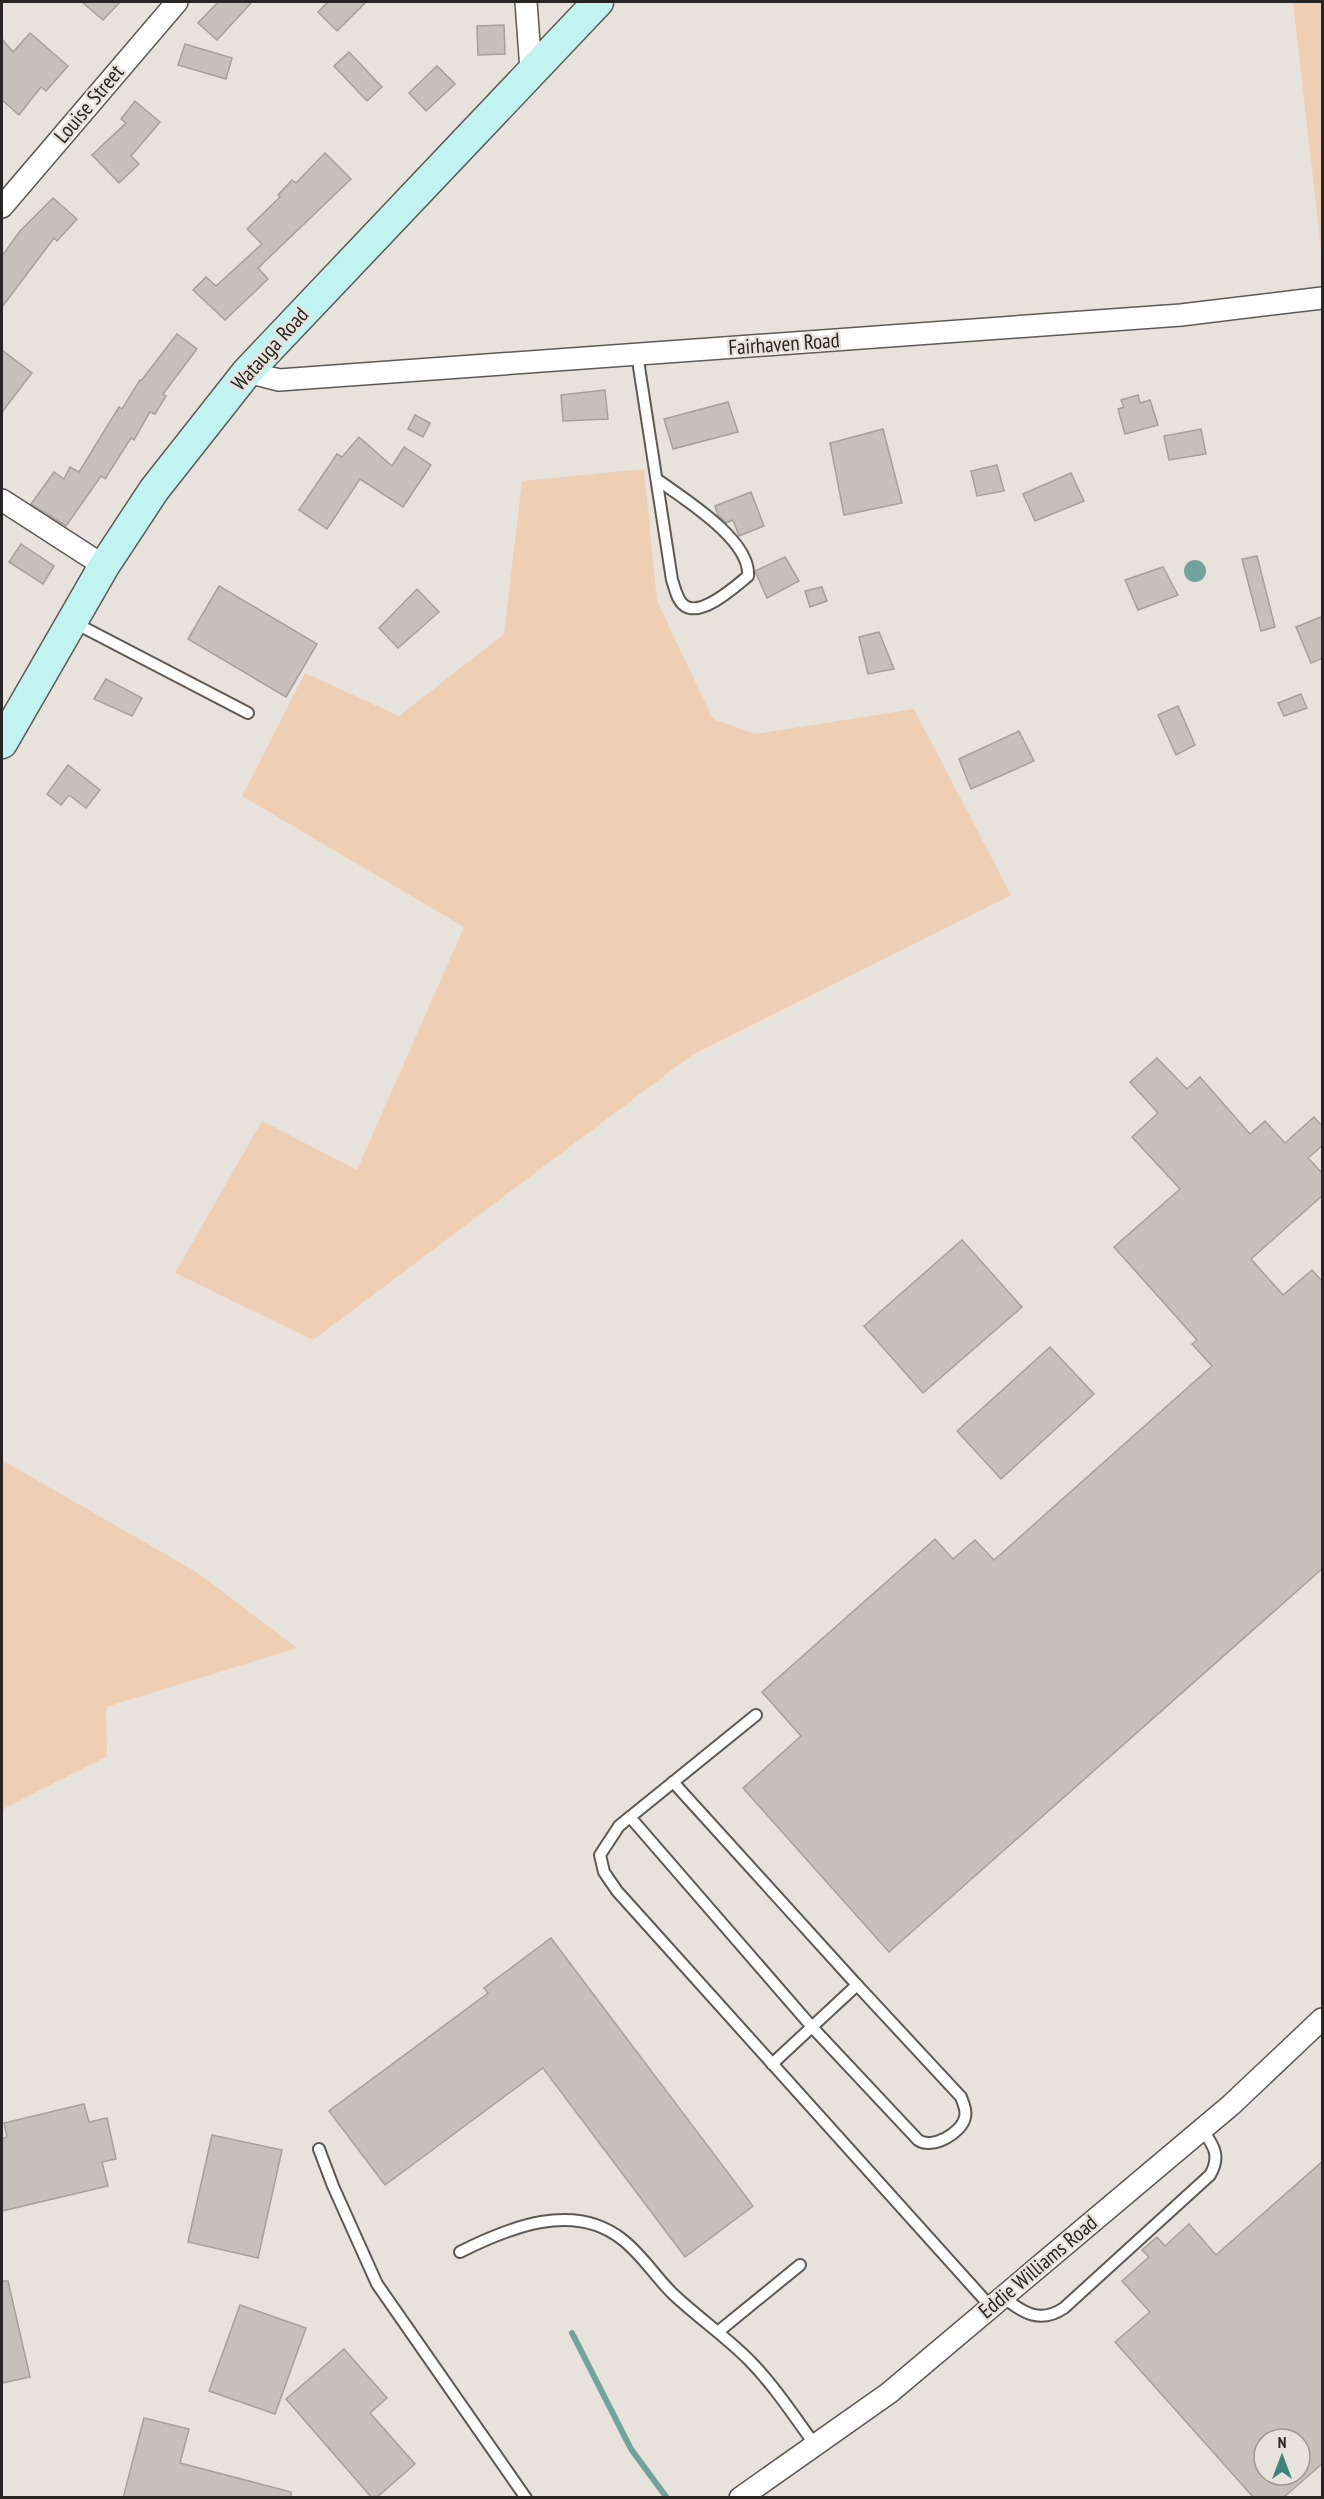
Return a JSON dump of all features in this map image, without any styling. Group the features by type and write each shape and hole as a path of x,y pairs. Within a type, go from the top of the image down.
{"main road":[{"name":"Watauga Road","path":"2,743 104,566 154,490 247,372 531,70 598,2"}],"street":[{"name":"Louise Street","path":"2,207 177,2"},
{"path":"526,2 531,70"},
{"name":"Fairhaven Road","path":"247,372 279,380 1181,315 1323,298"},
{"path":"2,500 104,566"},
{"name":"Eddie Williams Road","path":"740,2498 890,2393 1202,2129 1323,2019"}],"lane":[{"path":"637,354 672,580 677,596 685,606 697,609 725,596 748,576 749,566 739,549 716,523 658,480"},
{"path":"72,621 248,713"},
{"path":"756,1715 619,1826 600,1855 604,1872 617,1892 772,2064 997,2302 1032,2316 1054,2314 1064,2308 1210,2175 1216,2164 1217,2152 1202,2129"},
{"path":"630,1818 812,2027 918,2140 923,2144 934,2144 944,2140 964,2121 966,2114 961,2097 673,1782"},
{"path":"772,2064 857,1985"},
{"path":"319,2149 377,2284 526,2498"},
{"path":"460,2252 498,2233 522,2225 549,2221 575,2221 599,2227 622,2239 673,2294 719,2331 750,2361 815,2445"},
{"path":"719,2331 800,2265"}],"shaded area":[{"path":"1293,2 1322,2 1322,249 1321,249"},
{"path":"644,469 657,601 713,719 755,734 914,709 1011,895 692,1055 313,1340 175,1273 262,1121 357,1170 464,927 242,796 305,673 399,716 504,634 522,481"},
{"path":"2,1460 198,1573 297,1648 106,1707 107,1756 5,1808 2,1812 2,1688 4,1684 2,1681"}],"water":[{"path":"1195,560 1203,563 1206,571 1203,579 1195,582 1187,579 1184,571 1187,563"}],"building":[{"path":"82,2 120,2 103,20"},
{"path":"218,2 252,2 217,40 198,23"},
{"path":"328,2 366,2 337,31 318,12"},
{"path":"504,25 505,54 478,55 477,26"},
{"path":"30,33 68,66 46,91 41,87 19,115 2,100 2,39 13,52"},
{"path":"185,44 232,58 226,79 178,65"},
{"path":"349,52 382,87 367,101 334,66"},
{"path":"437,66 455,84 426,111 409,93"},
{"path":"135,101 160,122 131,156 139,164 119,183 92,155 126,123 121,119"},
{"path":"325,153 351,179 258,268 268,279 225,320 193,290 206,277 216,286 262,244 247,229 280,197 278,195 292,180 296,183"},
{"path":"53,198 77,219 57,241 54,238 2,307 2,256 20,231"},
{"path":"177,334 197,349 163,394 166,396 155,414 150,412 134,440 131,438 105,479 101,476 66,526 31,504 54,472 64,479 70,467 79,472 119,407 122,409 140,380"},
{"path":"2,350 32,373 2,412"},
{"path":"605,390 608,419 563,421 561,395"},
{"path":"1138,395 1140,403 1150,400 1158,425 1125,434 1118,409 1124,407 1121,400"},
{"path":"728,402 738,432 673,449 664,419"},
{"path":"415,415 430,423 423,437 408,429"},
{"path":"883,429 902,503 844,515 830,443"},
{"path":"1201,429 1206,454 1169,460 1164,436"},
{"path":"359,437 392,466 404,447 431,465 403,507 360,479 327,529 299,510 337,454 342,457"},
{"path":"997,465 1004,491 977,496 971,471"},
{"path":"1071,473 1084,501 1035,521 1023,494"},
{"path":"751,492 764,526 739,536 733,520 726,523 718,515 715,506"},
{"path":"21,544 54,566 43,584 9,562"},
{"path":"1257,556 1275,627 1261,631 1242,559"},
{"path":"785,557 799,581 767,598 755,571"},
{"path":"1163,567 1178,595 1138,610 1125,580"},
{"path":"219,586 317,644 286,697 188,639"},
{"path":"822,587 827,601 810,607 805,591"},
{"path":"417,589 439,612 398,648 379,628"},
{"path":"1323,616 1323,658 1311,663 1296,627"},
{"path":"879,632 894,669 868,674 859,637"},
{"path":"106,679 142,698 132,716 94,699"},
{"path":"1301,694 1307,708 1284,716 1278,703"},
{"path":"1178,706 1195,745 1176,755 1158,715"},
{"path":"1019,731 1034,761 971,789 959,759"},
{"path":"68,765 100,790 86,808 69,795 61,805 47,794"},
{"path":"1157,1058 1187,1089 1200,1077 1250,1134 1265,1121 1285,1143 1314,1117 1323,1127 1323,1145 1308,1158 1323,1174 1323,1195 1251,1259 1283,1295 1312,1270 1323,1282 1323,1568 889,1952 743,1788 801,1736 762,1692 935,1539 953,1559 975,1540 994,1560 1212,1366 1192,1344 1197,1340 1114,1247 1180,1189 1132,1137 1158,1113 1130,1082"},
{"path":"962,1240 1022,1307 923,1393 864,1326"},
{"path":"1050,1347 1094,1394 1001,1479 957,1431"},
{"path":"551,1938 753,2206 685,2257 543,2068 385,2185 329,2111 488,1993 484,1988"},
{"path":"84,2104 89,2122 107,2118 116,2159 102,2162 108,2186 2,2211 2,2139 7,2137 4,2123"},
{"path":"212,2135 282,2150 258,2258 188,2242"},
{"path":"1323,2161 1323,2463 1312,2473 1312,2427 1252,2427 1252,2487 1296,2487 1283,2498 1254,2498 1115,2342 1150,2312 1122,2281 1149,2257 1142,2250 1157,2237 1165,2246 1189,2224 1216,2255"},
{"path":"2,2281 8,2281 30,2377 2,2383"},
{"path":"240,2305 306,2328 275,2414 209,2391"},
{"path":"344,2349 387,2398 370,2413 415,2464 376,2498 372,2498 286,2399"},
{"path":"144,2418 189,2429 180,2463 291,2492 291,2498 123,2498"}],"waterway":[{"path":"572,2333 631,2449 667,2498"}]}
